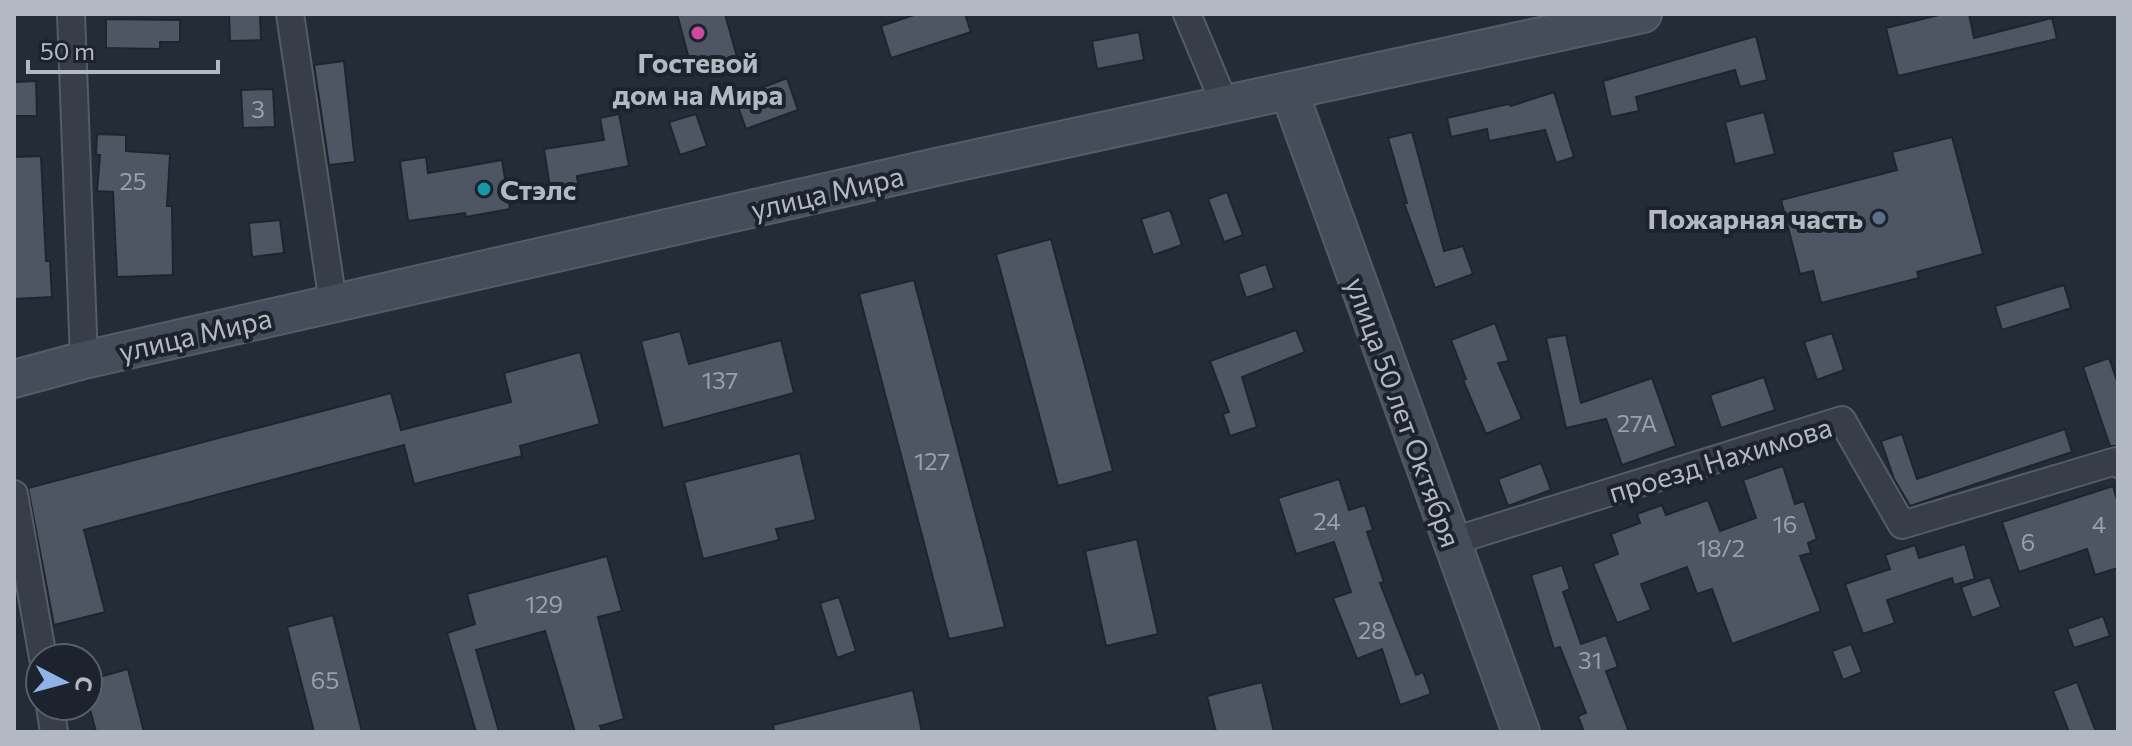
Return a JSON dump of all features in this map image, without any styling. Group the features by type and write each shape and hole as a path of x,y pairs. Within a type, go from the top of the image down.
{"street":[{"path":"71,14 84,360"},
{"path":"290,14 333,303"},
{"path":"1187,14 1225,105"},
{"name":"улица Мира","path":"14,379 84,360 936,167 1643,14"},
{"name":"улица 50 лет Октября","path":"1289,91 1521,732"},
{"name":"проезд Нахимова","path":"1450,542 1842,420 1902,525 2116,461 2118,464"},
{"path":"14,494 40,642"}],"building":[{"path":"229,14 260,14 261,40 230,41"},
{"path":"677,14 725,14 737,57 692,70"},
{"path":"917,14 965,14 971,32 891,58 881,26"},
{"path":"1943,14 1969,14 1974,38 2052,18 2057,39 1898,76 1886,28"},
{"path":"106,19 180,20 180,42 160,42 160,49 106,48"},
{"path":"1139,32 1144,60 1097,69 1092,41"},
{"path":"1756,36 1767,80 1740,87 1735,70 1636,97 1639,111 1611,117 1603,81"},
{"path":"344,61 355,162 329,165 314,65"},
{"path":"787,78 798,110 746,129 735,98"},
{"path":"36,81 37,116 14,116 14,82"},
{"path":"273,89 275,127 243,128 241,90"},
{"path":"1554,92 1574,157 1556,163 1545,130 1489,141 1487,129 1451,137 1447,118 1508,104 1511,106"},
{"path":"1764,112 1775,154 1735,164 1725,122"},
{"path":"619,114 629,166 577,176 578,184 550,188 544,149 604,140 600,118"},
{"path":"696,114 707,146 680,155 669,122"},
{"path":"1412,132 1444,251 1463,246 1473,274 1435,288 1404,203 1407,203 1388,138"},
{"path":"97,134 126,135 126,151 170,154 167,206 172,206 173,275 117,277 113,192 97,191 100,155 96,155"},
{"name":"Пожарная часть","path":"1952,137 1983,254 1917,272 1919,278 1821,303 1813,271 1800,274 1781,200 1897,170 1892,152"},
{"path":"41,156 46,261 50,261 52,297 14,299 14,157"},
{"path":"426,157 428,173 502,160 510,209 466,217 465,213 408,221 400,161"},
{"path":"1227,192 1243,235 1224,242 1208,199"},
{"path":"1170,210 1182,245 1153,255 1141,219"},
{"path":"280,220 284,253 252,257 249,223"},
{"path":"1051,239 1113,471 1058,486 996,254"},
{"path":"1266,264 1274,288 1246,298 1238,274"},
{"path":"914,280 1005,627 949,639 859,294"},
{"path":"2064,285 2071,308 2002,330 1995,306"},
{"path":"1495,323 1509,361 1498,363 1522,419 1486,434 1463,380 1466,379 1451,340"},
{"path":"1296,330 1305,352 1242,377 1257,427 1230,436 1223,414 1229,412 1210,361"},
{"path":"680,331 689,364 781,340 794,393 663,428 641,341"},
{"path":"1832,333 1844,370 1817,380 1804,342"},
{"path":"1566,335 1581,403 1652,378 1676,446 1622,465 1606,419 1566,428 1546,338"},
{"path":"580,352 600,424 520,446 522,456 414,484 404,445 84,530 105,612 54,625 28,488 391,393 401,430 511,402 504,373"},
{"path":"2109,358 2118,384 2118,446 2110,446 2083,367"},
{"path":"1764,377 1775,410 1721,428 1710,395"},
{"path":"2065,429 2072,452 1910,506 1894,479 1881,441 1902,434 1917,479"},
{"path":"800,453 816,520 776,529 779,540 703,559 684,482"},
{"path":"1541,463 1551,490 1508,506 1498,479"},
{"path":"1783,466 1795,504 1804,501 1817,539 1808,543 1811,553 1800,556 1821,611 1732,644 1712,589 1697,594 1687,567 1641,584 1651,610 1617,623 1593,564 1618,554 1611,534 1640,523 1637,514 1662,505 1666,515 1708,500 1720,531 1756,518 1743,480"},
{"path":"1339,479 1349,510 1365,505 1373,530 1367,532 1384,582 1380,583 1416,675 1423,672 1431,694 1400,705 1382,649 1357,659 1333,598 1351,592 1334,542 1296,554 1278,498"},
{"path":"2113,486 2118,503 2118,568 2095,575 2087,549 2019,572 2002,522"},
{"path":"1137,539 1158,634 1106,646 1085,551"},
{"path":"1965,544 1975,579 1954,585 1952,578 1887,600 1895,623 1863,634 1845,584 1890,569 1885,555 1915,545 1919,558"},
{"path":"607,556 622,611 598,617 624,719 600,726 602,732 575,732 545,631 476,650 499,732 476,732 447,633 475,624 467,594"},
{"path":"1562,565 1570,589 1563,592 1581,644 1606,635 1618,667 1606,671 1629,732 1584,732 1578,716 1586,713 1560,647 1554,649 1531,575"},
{"path":"1990,577 2001,607 1972,618 1961,587"},
{"path":"839,597 856,651 837,658 820,603"},
{"path":"333,615 362,732 314,732 287,627"},
{"path":"2103,616 2110,636 2074,648 2067,629"},
{"path":"1851,644 1862,672 1843,680 1832,651"},
{"path":"128,669 144,732 96,732 93,722 104,722 104,676"},
{"path":"1262,682 1274,732 1216,732 1207,696"},
{"path":"2077,682 2096,732 2069,732 2053,691"},
{"path":"913,690 922,732 774,732 773,725"}],"place":[{"name":"Гостевой дом на Мира","path":"698,33"},
{"name":"Стэлс","path":"484,189"},
{"name":"Пожарная часть","path":"1879,218"}]}
